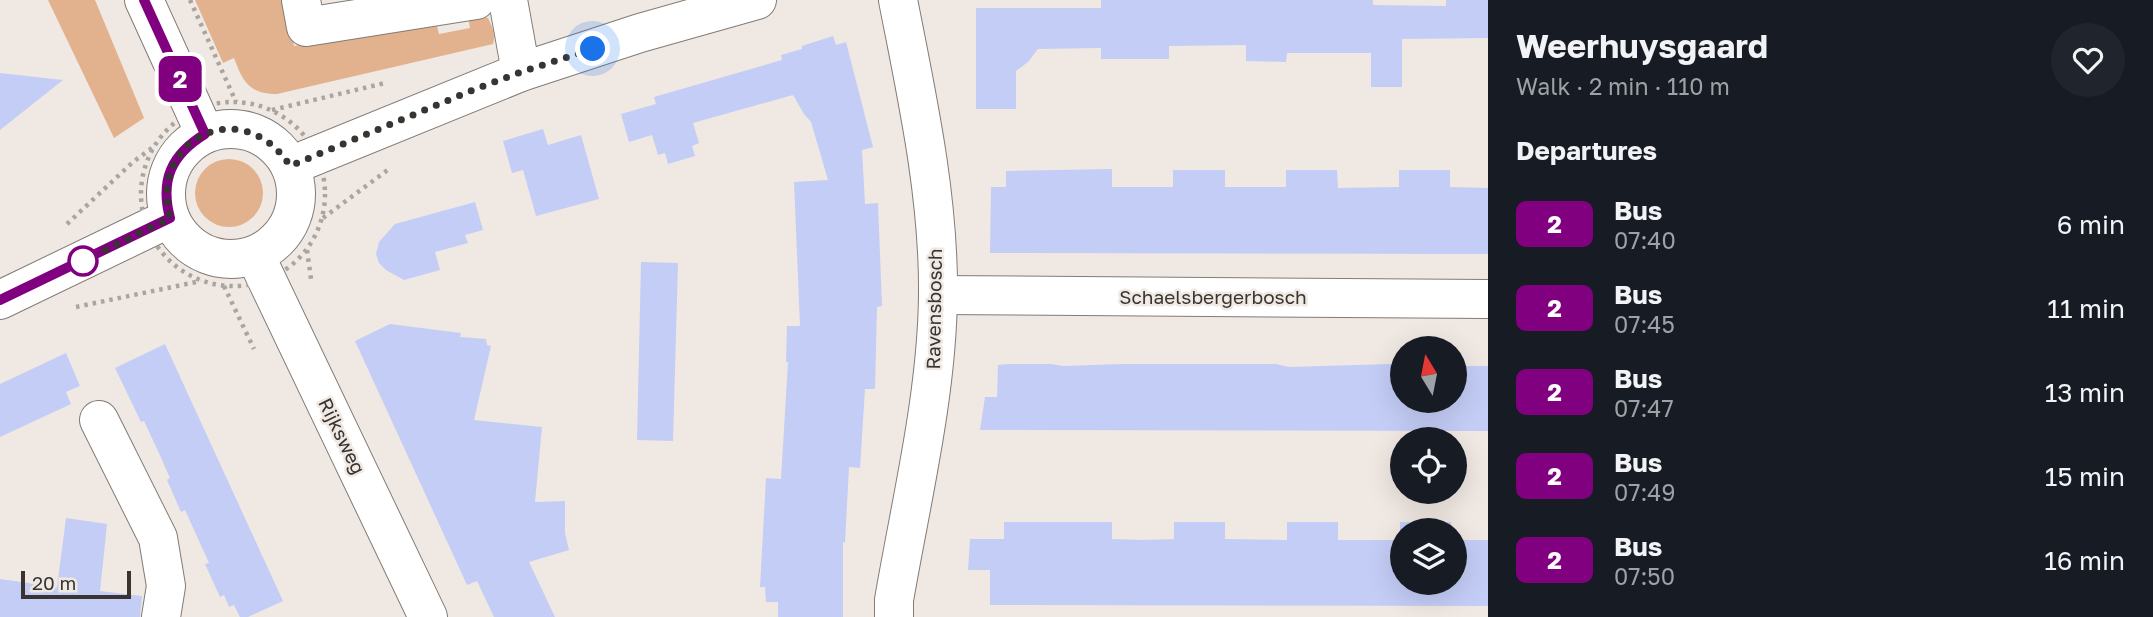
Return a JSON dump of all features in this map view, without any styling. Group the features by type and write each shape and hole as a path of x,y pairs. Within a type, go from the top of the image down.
{"street":[{"path":"144,0 205,134"},
{"path":"301,0 306,27 476,0"},
{"path":"508,0 521,72"},
{"name":"Ravensbosch","path":"894,617 894,600 931,389 938,295 926,146 898,0"},
{"path":"290,166 521,72 735,3"},
{"path":"230,129 254,133 281,152 290,166 296,189 295,208 290,222 283,234 255,255 230,259 210,256 186,241 170,218 166,186 170,172 182,151 205,134 230,129"},
{"path":"0,300 170,218"},
{"name":"Rijksweg","path":"255,255 428,617"},
{"name":"Schaelsbergerbosch","path":"938,295 1488,299"},
{"path":"99,420 158,538 166,586 161,617"}],"path":[{"path":"190,0 236,102"},
{"path":"58,232 132,162 152,148"},
{"path":"66,309 201,281"}],"shaded area":[{"path":"48,0 95,0 144,118 114,138"},
{"path":"195,0 286,0 294,46 436,22 439,34 470,28 468,17 479,15 488,18 494,41 493,44 277,94 267,93 248,85 234,58 223,63"},
{"path":"229,159 242,162 253,169 260,180 263,193 260,206 253,217 242,224 229,227 216,224 205,217 198,206 195,193 198,180 205,169 216,162"}],"building":[{"path":"1101,0 1373,0 1373,5 1446,6 1446,0 1488,0 1488,38 1402,39 1402,87 1371,87 1371,53 1287,53 1286,62 1246,61 1246,45 1169,46 1169,59 1101,59 1101,48 1038,49 1028,62 1016,71 1016,109 976,109 976,8 1101,8"},
{"path":"833,36 836,45 846,42 873,147 862,150 865,204 878,203 882,306 877,307 875,389 865,389 860,468 849,467 845,543 843,542 843,617 778,617 778,602 766,602 765,587 760,587 766,478 781,479 788,362 787,326 800,326 794,182 828,180 811,122 793,95 693,123 699,143 692,146 695,156 668,164 665,153 658,155 652,135 629,142 621,114 656,104 654,97 782,60 781,55"},
{"path":"0,73 63,80 0,130"},
{"path":"543,129 548,145 581,135 599,199 536,216 523,170 512,173 503,141"},
{"path":"1112,169 1112,187 1173,187 1173,170 1225,170 1225,187 1286,187 1286,170 1337,170 1338,188 1399,187 1399,170 1450,170 1450,187 1488,188 1488,254 990,253 991,187 1006,187 1006,171"},
{"path":"475,202 483,230 465,235 468,243 435,252 440,270 404,280 379,263 376,254 379,242 395,224"},
{"path":"641,262 678,263 673,441 637,440"},
{"path":"390,324 486,339 487,345 491,346 474,420 542,427 535,502 565,501 565,533 569,550 529,562 555,617 494,617 477,581 467,585 355,341"},
{"path":"165,344 283,601 248,617 240,617 234,605 229,607 224,595 220,597 205,564 209,563 185,510 181,512 158,451 115,368"},
{"path":"66,353 80,386 66,392 71,404 0,437 0,384"},
{"path":"1276,364 1289,367 1389,364 1390,413 1467,413 1467,366 1488,366 1488,431 1467,431 1467,427 1390,427 1390,431 980,430 985,397 997,397 998,365"},
{"path":"66,518 107,524 100,591 142,596 140,617 0,617 0,579 57,587"},
{"path":"1004,522 1112,522 1112,539 1143,540 1174,539 1174,522 1225,522 1225,539 1287,540 1287,522 1338,522 1338,540 1390,540 1390,595 1467,595 1467,540 1488,540 1488,606 990,605 990,570 968,570 970,539 1004,539"}],"bus line":[{"name":"2","path":"0,300 170,218 166,186 170,172 182,151 205,134 144,0"}],"route":[{"path":"83,261 170,218 166,186 170,172 182,151 205,134 230,129 254,133 281,152 290,166 473,90 593,49"}]}
